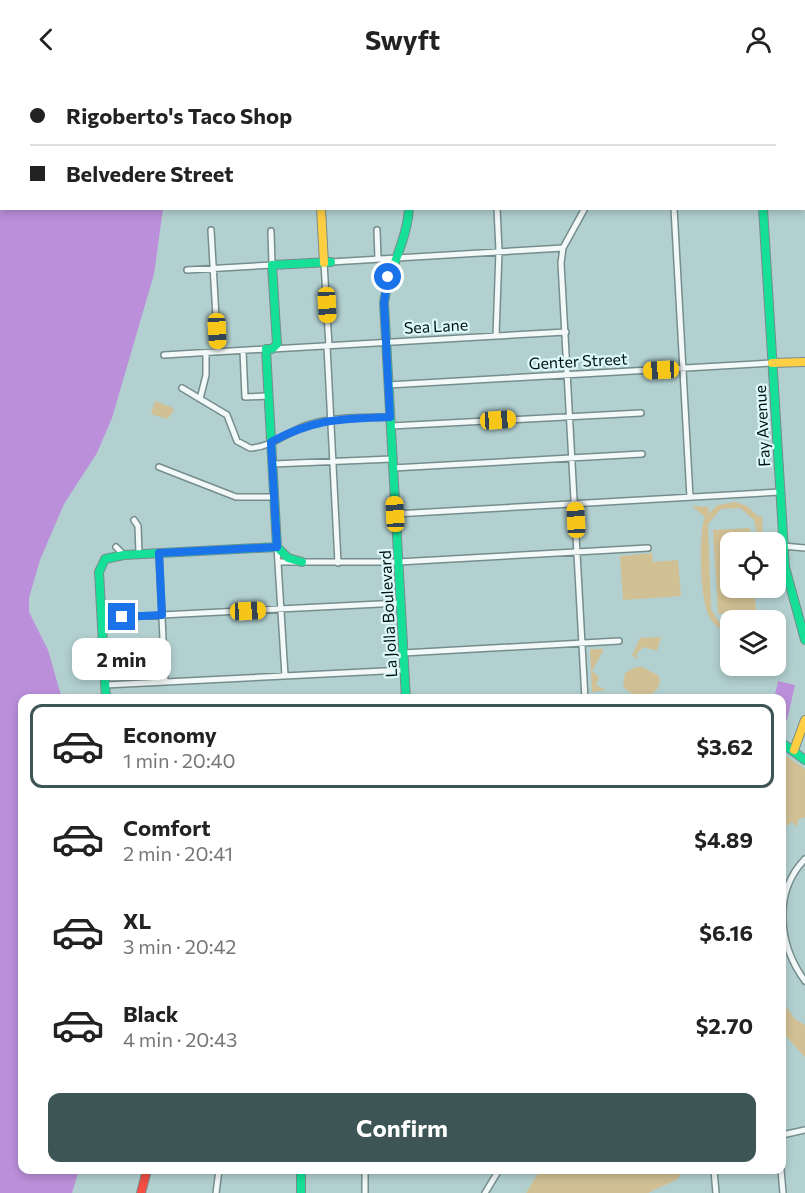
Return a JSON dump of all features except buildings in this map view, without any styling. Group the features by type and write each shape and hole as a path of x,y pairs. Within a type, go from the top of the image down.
{"street":[{"path":"312,78 325,78"},
{"path":"321,210 327,262 330,419 338,563"},
{"name":"La Jolla Boulevard","path":"406,694 388,385 385,291 395,258 408,231 409,210"},
{"path":"496,336 499,251 497,210"},
{"path":"584,210 563,248 561,263 585,694"},
{"path":"674,210 690,497"},
{"name":"Fay Avenue","path":"763,210 782,532"},
{"path":"211,230 218,352"},
{"path":"377,230 378,259"},
{"path":"271,231 277,344 269,349 269,396 285,676"},
{"path":"187,270 563,248"},
{"name":"Sea Lane","path":"164,355 566,332"},
{"path":"243,351 245,397 269,396"},
{"path":"200,399 206,375 206,353"},
{"name":"Genter Street","path":"388,385 805,362"},
{"path":"182,388 227,415 239,443 254,448 299,427 330,419 390,417"},
{"path":"391,426 641,413"},
{"path":"393,468 642,454"},
{"path":"273,465 392,459"},
{"path":"159,466 236,497 274,497"},
{"path":"395,514 780,492"},
{"path":"134,520 138,526 139,554"},
{"path":"786,546 805,548"},
{"path":"116,547 124,555"},
{"path":"277,547 285,556 302,562"},
{"path":"106,694 100,567 109,557 277,547"},
{"path":"278,562 398,562 648,548"},
{"path":"159,553 165,682"},
{"name":"Fay Avenue","path":"786,571 805,640"},
{"path":"101,618 400,603"},
{"path":"403,653 619,641"},
{"path":"105,685 404,670"},
{"path":"794,750 805,720"},
{"path":"786,745 805,759"},
{"path":"786,897 787,890 805,859"},
{"path":"786,938 794,965 805,981"},
{"path":"786,1134 805,1130"},
{"path":"141,1193 146,1174"},
{"path":"216,1193 218,1174"},
{"path":"301,1174 301,1193"},
{"path":"365,1174 365,1193"},
{"path":"485,1193 497,1174"},
{"path":"714,1174 716,1193"},
{"path":"781,1174 783,1193"}],"shaded area":[{"path":"0,210 163,210 154,274 112,418 97,453 64,504 40,560 29,598 29,612 48,650 61,694 18,694 18,1174 78,1174 72,1193 0,1193"},
{"path":"155,401 171,407 174,411 167,419 151,414"},
{"path":"735,502 747,506 758,516 762,516 763,532 757,532 754,520 740,508 721,509 708,524 711,609 720,622 720,629 711,619 706,608 702,582 701,537 705,517 692,506 709,507 708,514 718,505"},
{"path":"750,528 750,532 720,532 720,598 755,598 756,610 720,610 718,614 713,530"},
{"path":"652,553 653,562 678,560 681,596 623,600 620,556"},
{"path":"661,637 657,651 644,647 636,654 638,659 632,656 640,638"},
{"path":"590,649 604,649 592,671 599,677 596,685 606,690 592,692"},
{"path":"636,667 643,667 659,676 658,688 651,694 632,694 623,687 625,673"},
{"path":"778,681 795,685 787,720 786,694 775,694"},
{"path":"786,756 805,769 805,817 798,820 797,827 792,822 786,826"},
{"path":"786,1006 795,1019 805,1025 805,1057 786,1036"},
{"path":"538,1174 680,1174 678,1179 648,1193 526,1193"}],"traffic: fast":[{"path":"312,78 325,78"},
{"path":"406,694 384,303 389,279 405,233 409,210"},
{"path":"763,210 785,567 805,640"},
{"path":"277,547 266,349 272,349 277,344 272,265 331,262"},
{"path":"277,547 288,558 302,562"},
{"path":"106,694 99,572 105,559 124,555 277,547"},
{"path":"786,746 805,760"},
{"path":"301,1174 301,1193"}],"traffic: slow":[{"path":"321,210 324,263"},
{"path":"772,363 805,362"},
{"path":"794,750 805,720"}],"traffic: jam":[{"path":"141,1193 146,1174"}],"route":[{"path":"122,617 162,615 159,553 277,547 271,442 299,427 330,419 390,417 384,303 388,277"}]}
